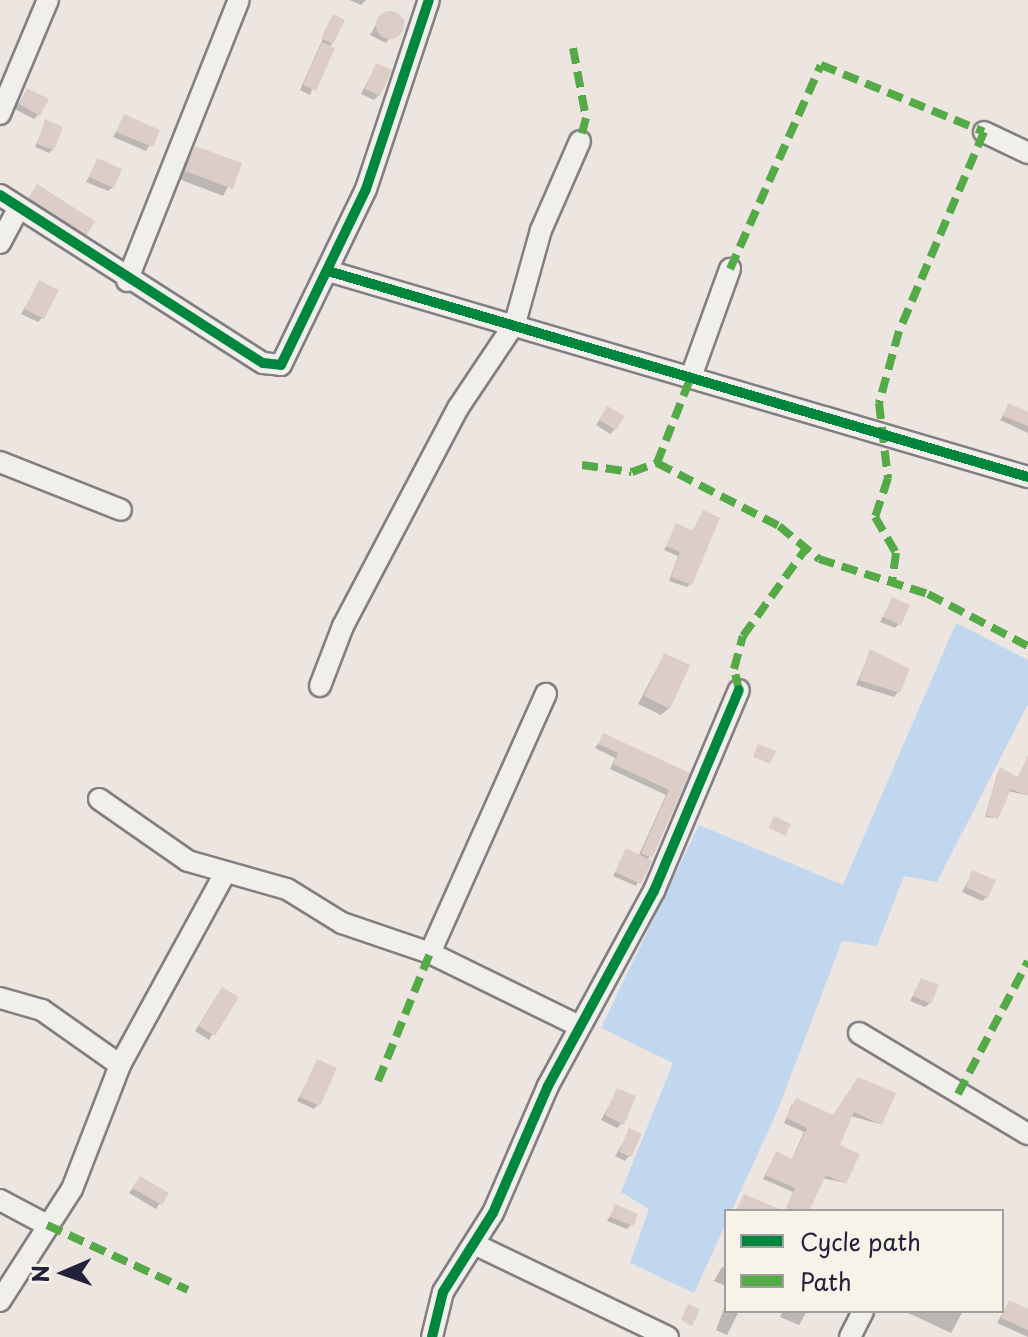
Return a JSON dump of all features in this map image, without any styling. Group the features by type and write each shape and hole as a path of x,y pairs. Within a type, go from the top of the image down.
{"street":[{"path":"0,114 48,0"},
{"path":"127,281 239,0"},
{"path":"0,195 127,281 271,366 289,361 396,112 429,0"},
{"path":"984,132 1028,153"},
{"path":"320,686 343,626 458,408 515,323 541,230 580,141"},
{"path":"0,243 18,209"},
{"path":"692,374 730,269"},
{"path":"328,271 692,374 1028,477"},
{"path":"0,462 121,510"},
{"path":"432,1337 443,1292 474,1244 579,1026 654,891 739,690"},
{"path":"430,953 546,694"},
{"path":"99,799 171,852 225,873 287,889 342,923 430,953 579,1026"},
{"path":"0,1301 72,1189 120,1065 225,873"},
{"path":"0,998 42,1010 120,1065"},
{"path":"859,1033 1028,1134"},
{"path":"0,1200 47,1225"},
{"path":"474,1244 668,1337"},
{"path":"850,1337 862,1313"}],"water":[{"path":"956,623 1028,660 1028,704 937,882 904,876 877,946 842,941 777,1112 733,1209 724,1209 724,1228 694,1293 630,1263 649,1209 621,1192 673,1063 601,1028 699,825 843,885"}],"building":[{"path":"390,11 400,15 404,25 400,35 390,39 380,35 376,25 380,15"},
{"path":"333,14 345,20 333,44 321,38"},
{"path":"322,42 335,48 316,91 303,85"},
{"path":"376,63 392,70 380,96 365,89"},
{"path":"27,88 49,99 40,116 19,104"},
{"path":"124,114 160,130 153,147 116,132"},
{"path":"45,119 63,127 54,150 37,144"},
{"path":"195,146 242,163 233,189 185,171"},
{"path":"97,158 122,169 114,188 89,177"},
{"path":"37,184 95,221 87,235 29,198"},
{"path":"39,280 59,290 44,319 24,309"},
{"path":"1008,403 1028,412 1028,426 1003,416"},
{"path":"607,406 625,416 616,430 599,420"},
{"path":"703,510 720,518 692,585 671,577 680,552 666,546 676,523 693,531"},
{"path":"892,597 910,605 901,625 883,617"},
{"path":"870,649 910,669 900,693 859,680"},
{"path":"664,653 690,665 670,709 644,696"},
{"path":"603,733 690,773 652,858 641,853 669,790 613,764 618,753 598,744"},
{"path":"758,744 776,751 770,764 753,757"},
{"path":"1028,755 1028,796 1011,789 998,819 986,815 1000,767 1018,777"},
{"path":"774,816 791,824 785,836 769,828"},
{"path":"626,848 652,861 641,884 615,872"},
{"path":"972,870 996,880 988,898 966,887"},
{"path":"921,978 939,985 931,1004 913,996"},
{"path":"222,987 239,997 215,1036 198,1026"},
{"path":"317,1059 337,1068 320,1106 300,1097"},
{"path":"858,1077 896,1093 882,1125 854,1112 840,1145 860,1154 846,1184 826,1175 810,1209 786,1209 795,1188 765,1175 776,1151 792,1159 807,1128 786,1118 796,1098 833,1115"},
{"path":"617,1088 636,1096 624,1125 605,1115"},
{"path":"629,1128 642,1134 631,1157 619,1152"},
{"path":"140,1176 169,1193 162,1205 132,1188"},
{"path":"744,1194 779,1209 737,1209"},
{"path":"615,1204 638,1214 633,1226 610,1217"},
{"path":"1009,1300 1028,1309 1028,1330 1001,1318"},
{"path":"688,1304 700,1309 692,1326 681,1320"}],"marked path":[{"path":"573,48 586,118 580,141"},
{"path":"730,269 821,65 984,132 899,331 879,403 888,478 875,517 896,553 892,581"},
{"path":"582,465 632,472 657,463 692,374"},
{"path":"657,463 779,526 819,559 928,594 1028,646"},
{"path":"739,690 734,669 743,636 804,551"},
{"path":"378,1081 430,953"},
{"path":"958,1094 1028,961"},
{"path":"47,1225 188,1290"}],"cycle path":[{"path":"0,195 263,363 281,365 366,189 429,0"},
{"path":"328,271 1028,477"},
{"path":"432,1337 443,1292 493,1213 548,1086 654,891 739,690"}]}
